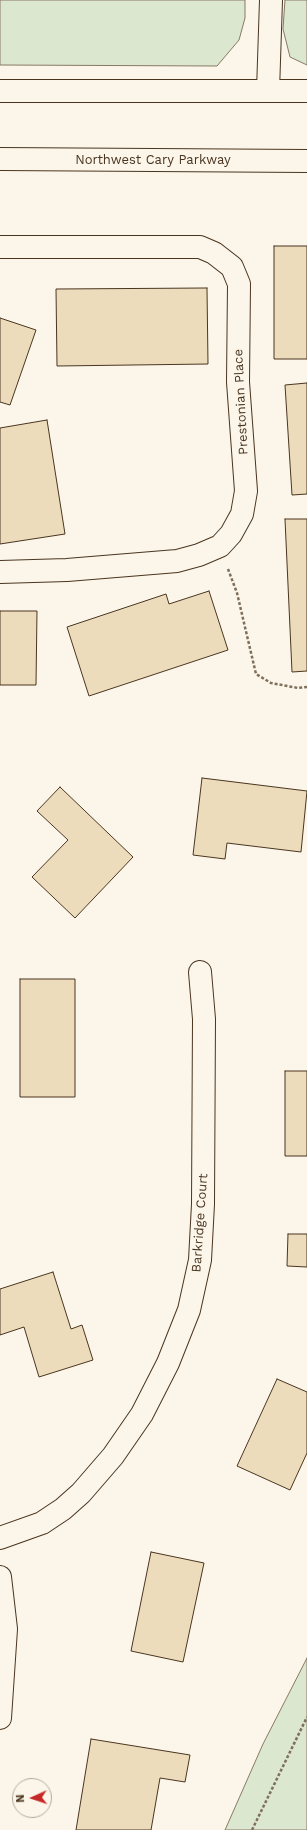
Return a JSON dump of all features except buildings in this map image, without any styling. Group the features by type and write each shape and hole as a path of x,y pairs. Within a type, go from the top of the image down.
{"street":[{"path":"268,91 271,0"},
{"path":"0,91 307,91"},
{"name":"Northwest Cary Parkway","path":"0,159 307,161"},
{"name":"Prestonian Place","path":"0,247 200,247 214,253 232,267 239,284 238,382 246,491 242,514 231,534 220,546 199,555 177,561 67,570 0,572"},
{"name":"Barkridge Court","path":"0,1538 42,1523 63,1509 81,1493 113,1456 142,1414 168,1363 189,1310 200,1260 203,1204 204,1019 200,972"},
{"path":"0,1577 6,1629 0,1718"}],"path":[{"path":"220,546 237,593 256,674 271,683 298,688 307,688"},
{"path":"252,1830 307,1717"}],"green space":[{"path":"0,0 245,0 245,18 239,40 217,66 0,65"},
{"path":"285,0 307,0 307,65 290,57 283,29"},
{"path":"307,1658 307,1830 225,1830 263,1744"}]}
